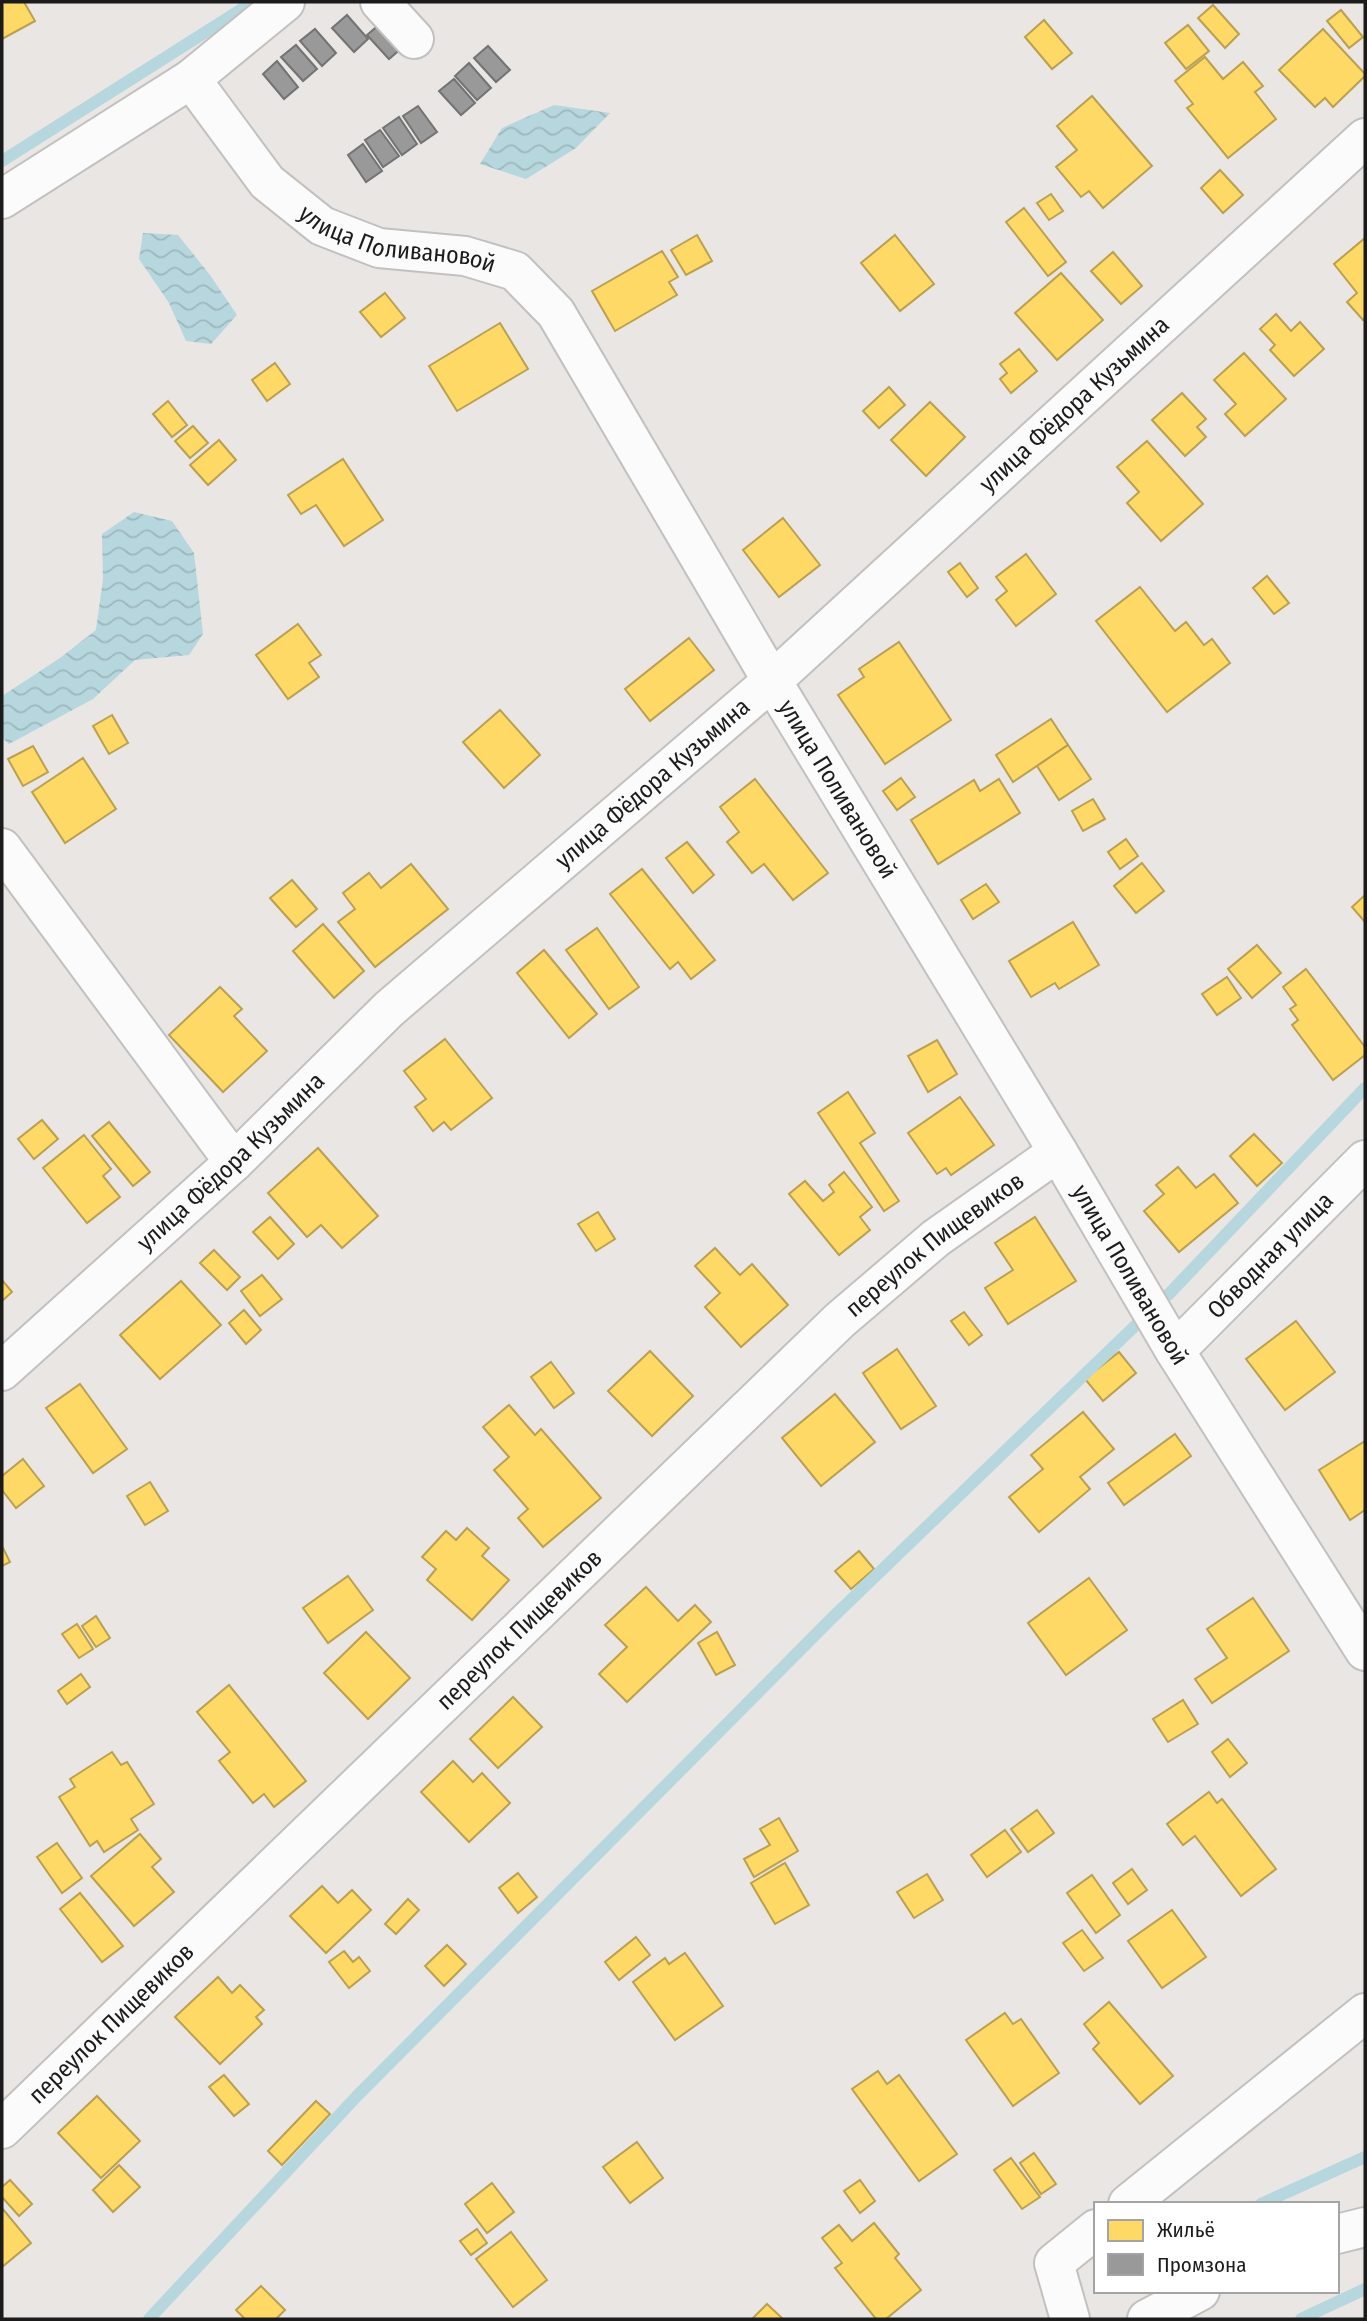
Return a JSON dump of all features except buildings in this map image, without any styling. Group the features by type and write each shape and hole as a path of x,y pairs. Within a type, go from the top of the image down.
{"street":[{"path":"2,200 191,79 285,2"},
{"path":"380,2 414,39"},
{"name":"улица Поливановой","path":"191,79 267,181 322,226 379,248 465,256 515,271 556,313 772,681 1058,1152 1175,1351 1365,1651"},
{"name":"улица Фёдора Кузьмина","path":"2,1371 234,1162 389,1009 772,681 1365,138"},
{"path":"2,848 234,1162"},
{"name":"переулок Пищевиков","path":"2,2129 840,1320 936,1238 1058,1152"},
{"name":"Обводная улица","path":"1175,1351 1365,1160"},
{"path":"1130,2202 1365,2013"},
{"path":"1339,2234 1365,2227"},
{"path":"1070,2319 1054,2263 1094,2231"},
{"path":"1147,2319 1196,2293"}],"water":[{"path":"554,105 610,113 576,148 526,179 480,164 502,128"},
{"path":"143,233 178,235 237,315 211,344 186,341 169,303 139,259"},
{"path":"134,512 172,521 194,553 203,634 189,655 135,660 93,699 9,744 2,738 2,696 60,658 96,630 103,579 102,534"}],"waterway":[{"path":"2,161 253,2"},
{"path":"1168,1295 1365,1088"},
{"path":"149,2319 357,2096 831,1619 1138,1323"},
{"path":"1265,2202 1365,2157"},
{"path":"1301,2319 1365,2289"}]}
